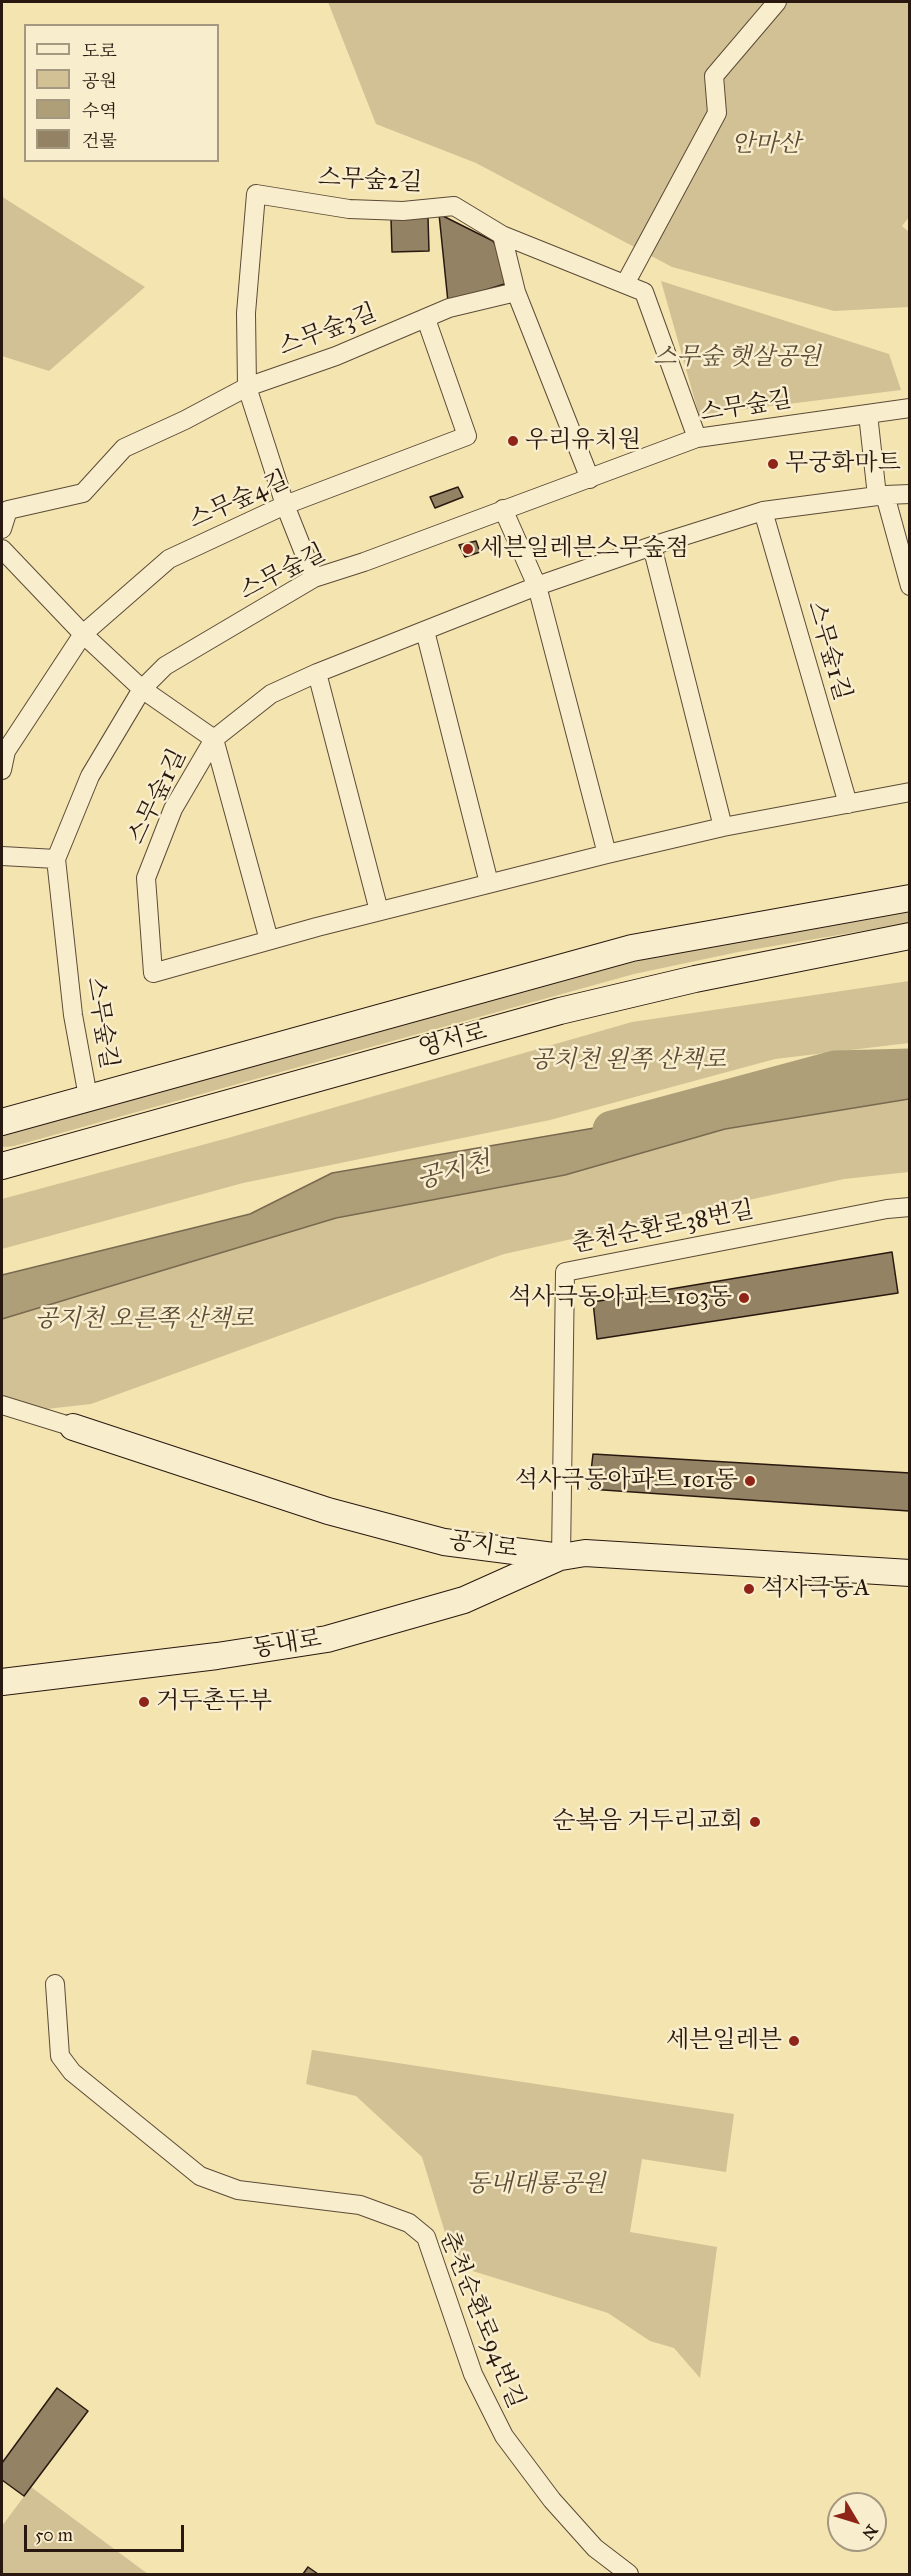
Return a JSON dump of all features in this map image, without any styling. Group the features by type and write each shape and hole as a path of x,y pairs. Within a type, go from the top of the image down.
{"street":[{"path":"625,284 717,113 714,76 777,2"},
{"name":"스무숲2길","path":"247,387 246,313 256,194 349,209 403,211 454,206 502,235 644,291 697,438"},
{"path":"502,235 516,292 590,479"},
{"name":"스무숲3길","path":"2,529 8,510 83,493 124,448 247,387 336,356 449,308 516,292"},
{"name":"스무숲4길","path":"2,770 6,751 83,634 169,559 285,505 467,436 426,319"},
{"path":"247,387 285,505 314,578"},
{"name":"스무숲길","path":"88,1097 73,1015 56,859 90,776 142,689 165,666 314,578 364,562 697,438 909,408"},
{"path":"868,414 881,496 909,586"},
{"name":"스무숲1길","path":"909,494 763,511 537,586 271,694 214,739 173,809 146,878 153,973 379,911 607,854 723,827 909,792"},
{"path":"503,509 537,586 607,854"},
{"name":"스무숲1길","path":"763,511 848,804"},
{"path":"652,546 723,827"},
{"path":"2,549 83,634 142,689 214,739"},
{"path":"425,631 489,884"},
{"path":"317,674 379,911"},
{"name":"스무숲1길","path":"214,739 269,940"},
{"path":"2,856 56,859"},
{"name":"영서로","path":"2,1122 632,948 909,898"},
{"name":"영서로","path":"2,1166 560,1011 695,979 909,936"},
{"name":"춘천순환로38번길","path":"561,1557 565,1272 887,1209 909,1207"},
{"path":"2,1405 72,1427"},
{"name":"공지로","path":"72,1427 328,1511 444,1542 561,1557 585,1553 909,1573"},
{"name":"동내로","path":"2,1682 217,1656 327,1639 464,1600 561,1557"},
{"name":"춘천순환로94번길","path":"56,1984 60,2056 72,2072 200,2176 238,2190 360,2205 409,2223 426,2237 473,2374 504,2436 552,2500 595,2548 628,2574"}],"green space":[{"name":"안마산","path":"328,2 909,2 910,216 902,226 909,232 909,307 834,311 672,267 476,163 376,124"},
{"path":"2,194 4,198 145,287 49,371 2,356"},
{"name":"스무숲 햇살공원","path":"661,281 889,354 901,390 699,415"},
{"path":"908,912 909,923 738,952 634,974 14,1146 4,1147 2,1145 2,1137 8,1131 158,1093 634,962 741,939"},
{"name":"공치천 왼쪽 산책로","path":"909,981 909,1043 775,1059 550,1120 243,1183 2,1249 2,1199 228,1138 632,1022"},
{"name":"공지천 오른쪽 산책로","path":"909,1099 909,1172 844,1179 504,1254 91,1404 2,1414 2,1311 451,1174"},
{"name":"동내대룡공원","path":"312,2050 734,2114 726,2172 642,2159 630,2232 717,2247 700,2378 674,2348 650,2341 608,2313 463,2268 450,2249 422,2157 356,2096 306,2084"},
{"path":"31,2487 148,2574 2,2574 2,2526"}],"water":[{"path":"909,1074 909,1099 725,1129 565,1175 336,1218 2,1319 2,1275 250,1214 332,1173"}],"building":[{"path":"439,214 493,241 517,280 448,302"},
{"path":"428,217 429,251 392,252 391,219"},
{"path":"458,487 463,497 435,508 430,497"},
{"path":"476,541 480,552 465,557 459,545"},
{"name":"석사극동아파트 103동","path":"892,1252 898,1293 597,1339 593,1302"},
{"name":"석사극동아파트 101동","path":"593,1454 910,1473 909,1511 589,1489"},
{"path":"57,2388 88,2411 24,2496 2,2480 2,2463"},
{"path":"308,2567 318,2574 303,2574"}],"waterway":[{"name":"공지천","path":"612,1130 835,1070 910,1068"}],"place":[{"name":"우리유치원","path":"513,441"},
{"name":"무궁화마트","path":"773,464"},
{"name":"세븐일레븐스무숲점","path":"468,549"},
{"name":"석사극동아파트 103동","path":"744,1298"},
{"name":"석사극동아파트 101동","path":"750,1481"},
{"name":"석사극동A","path":"749,1589"},
{"name":"거두촌두부","path":"144,1702"},
{"name":"순복음 거두리교회","path":"755,1822"},
{"name":"세븐일레븐","path":"794,2041"}]}
